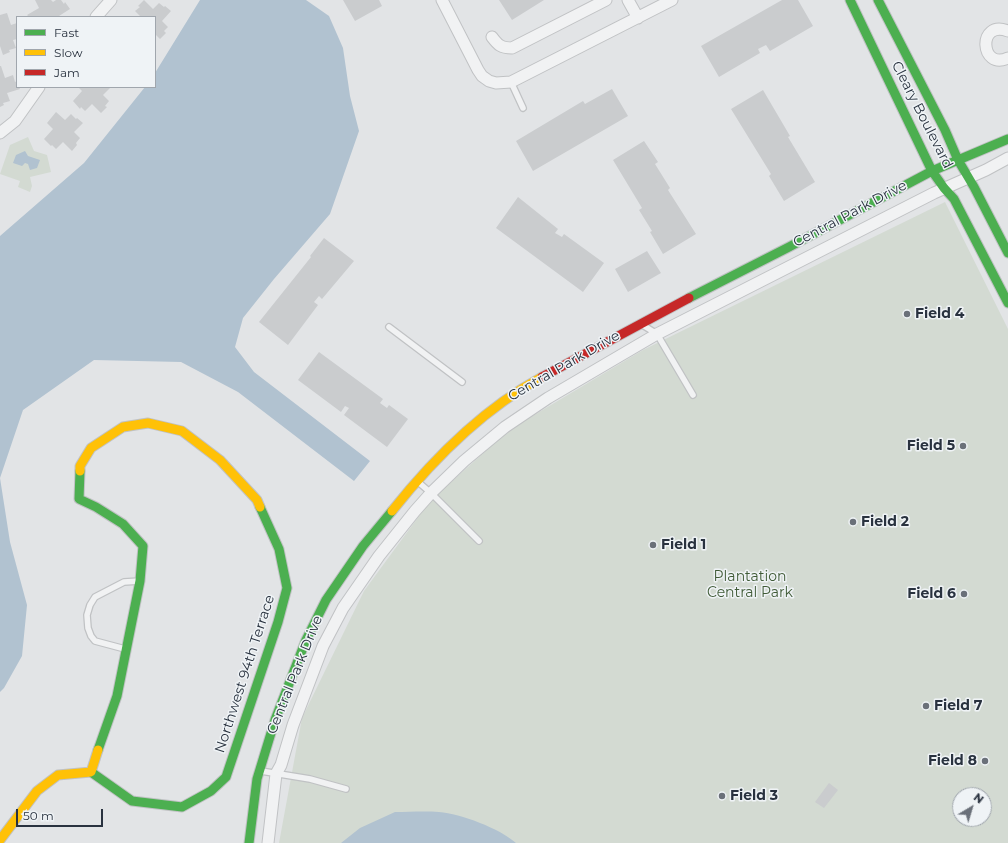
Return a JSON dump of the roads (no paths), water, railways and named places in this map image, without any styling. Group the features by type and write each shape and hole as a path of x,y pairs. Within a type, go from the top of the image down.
{"street":[{"path":"97,16 111,0"},
{"path":"442,0 478,70 482,76 489,81 496,83 511,82 672,0"},
{"path":"492,37 498,44 505,48 512,48 606,0"},
{"path":"628,0 638,18"},
{"name":"Cleary Boulevard","path":"850,0 932,170 944,188 954,199 1008,303"},
{"name":"Cleary Boulevard","path":"878,0 945,130 958,160 974,187 1008,253"},
{"path":"1008,31 997,29 987,36 985,42 988,54 993,58 998,60 1008,58"},
{"path":"0,133 15,121 38,88"},
{"name":"Central Park Drive","path":"249,843 259,770 275,720 306,640 326,600 363,546 417,481 448,447 488,412 531,383 640,323 789,247 932,170 1008,139"},
{"name":"Central Park Drive","path":"268,843 276,774 293,725 324,646 343,608 379,556 431,492 464,461 505,427 548,398 657,334 944,188 1008,158"},
{"name":"Northwest 94th Terrace","path":"91,772 132,801 182,807 211,791 226,778 278,622 287,588 279,549 257,500 220,460 182,431 148,423 123,427 91,448 80,466 79,499 96,507 123,524 143,546 140,581"},
{"path":"2,841 37,791 58,775 91,772 117,696 140,581"}],"lane":[{"path":"511,82 523,108"},
{"path":"640,323 657,334 693,395"},
{"path":"389,327 462,382"},
{"path":"417,481 431,492 479,541"},
{"path":"126,649 95,641 88,628 87,616 90,605 95,597 124,582 140,581"},
{"path":"259,770 310,779 346,789"}],"water":[{"path":"200,0 306,0 329,16 343,48 350,96 359,131 330,214 274,279 243,318 235,347 254,372 370,461 354,481 238,392 181,362 94,360 23,410 0,478 0,236 84,163 144,88 156,88 156,71"},
{"path":"25,151 28,156 40,160 37,168 30,170 28,164 25,163 22,166 13,163 16,155"},
{"path":"0,478 10,542 27,605 22,656 4,688 0,692"},
{"path":"395,812 448,813 490,827 509,837 516,843 341,843 360,828"}],"place":[{"name":"Field 4","path":"907,314"},
{"name":"Field 5","path":"963,446"},
{"name":"Field 2","path":"853,522"},
{"name":"Field 1","path":"653,545"},
{"name":"Field 6","path":"964,594"},
{"name":"Field 7","path":"926,706"},
{"name":"Field 8","path":"985,761"},
{"name":"Field 3","path":"722,796"}],"park label":[{"name":"Plantation Central Park","path":"750,586"}]}
